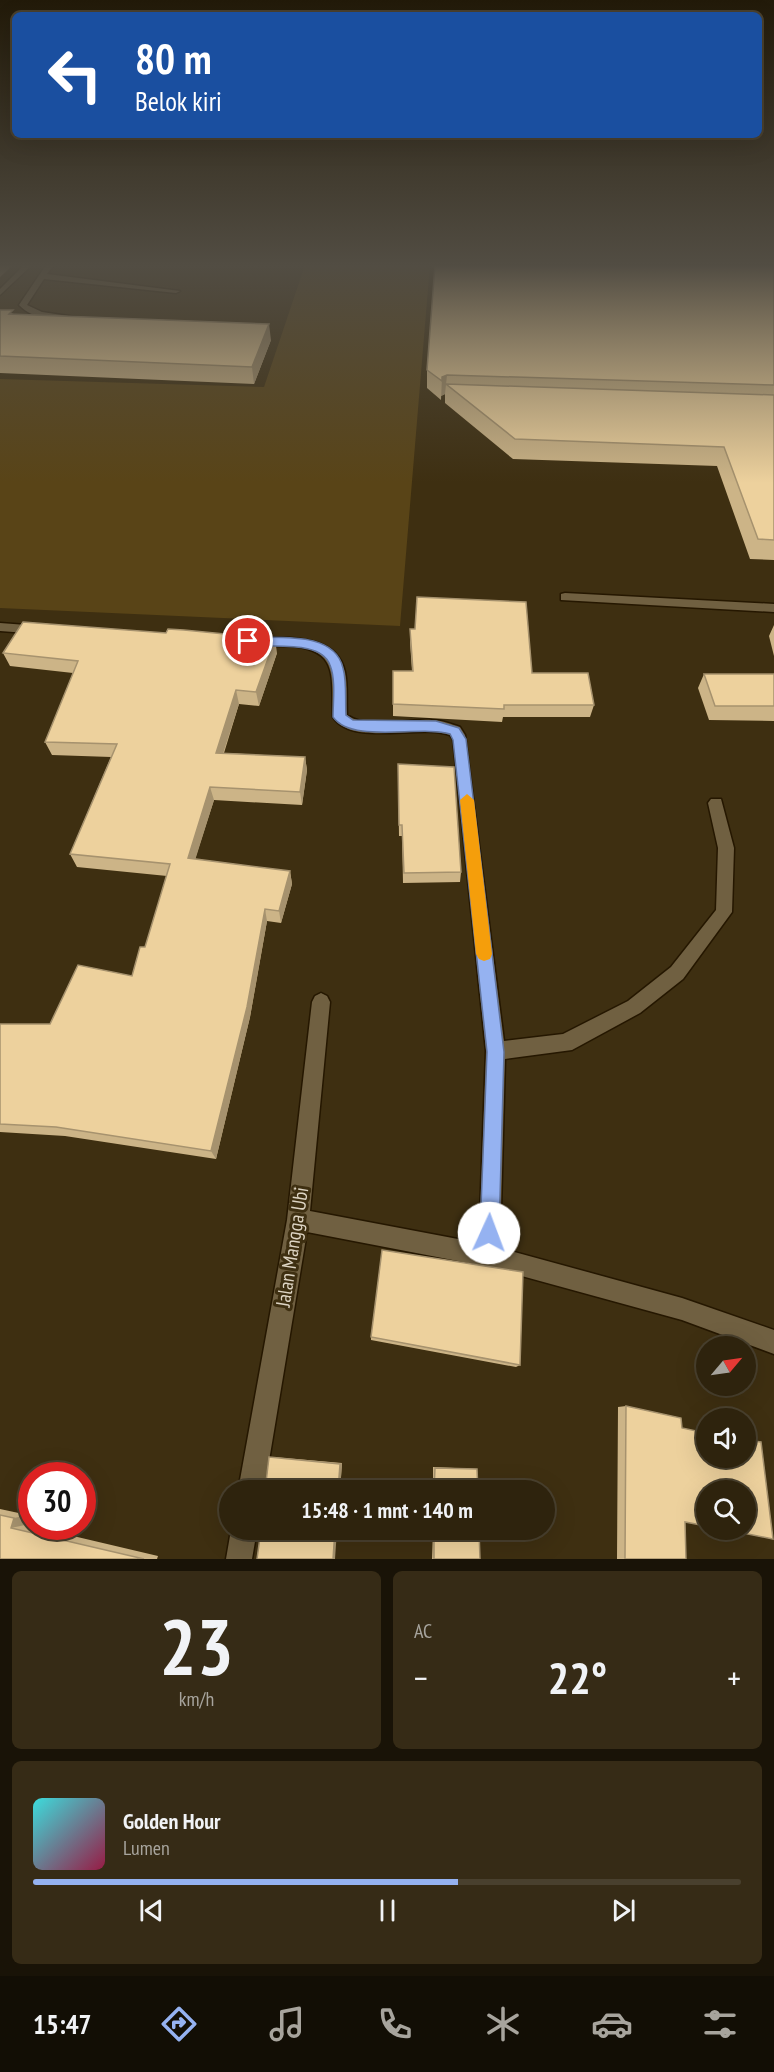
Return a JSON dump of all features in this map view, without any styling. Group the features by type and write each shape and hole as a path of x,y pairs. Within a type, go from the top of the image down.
{"street":[{"path":"565,597 774,608"},
{"path":"0,627 58,631"},
{"path":"245,641 315,645 332,657 337,668 340,717 349,724 362,727 436,725 455,731 460,739 496,1052 489,1256"},
{"path":"496,1052 566,1043 634,1007 677,973 724,912 726,848 716,803"},
{"name":"Jalan Mangga Ubi","path":"253,1480 297,1220 321,1002"},
{"path":"297,1220 489,1256 682,1309 774,1342"},
{"path":"239,1559 242,1540"}],"shaded area":[{"path":"281,338 424,338 400,626 0,608 0,379 264,387"}],"building":[{"path":"0,338 264,338 252,367 0,356"},
{"path":"429,338 774,338 774,385 447,375 442,377 442,381 427,370"},
{"path":"446,384 774,395 774,540 758,539 724,447 515,439"},
{"path":"417,597 526,602 532,673 588,673 594,705 504,705 504,709 393,704 393,671 413,671 410,629 415,629"},
{"path":"23,622 166,633 168,629 184,630 275,639 256,692 236,690 216,753 305,757 300,792 210,787 188,858 290,871 279,911 265,909 247,1007 211,1151 56,1127 0,1124 0,1024 50,1024 78,965 132,976 140,947 145,947 170,864 70,854 117,744 45,742 78,661 3,653"},
{"path":"704,674 774,674 774,706 715,706"},
{"path":"398,764 454,767 461,872 404,873 402,825 399,825"},
{"path":"382,1250 523,1272 520,1365 371,1337"},
{"path":"626,1406 681,1418 682,1428 696,1431 696,1468 756,1468 756,1441 761,1442 773,1539 756,1536 756,1480 696,1480 696,1524 685,1522 686,1559 625,1559"},
{"path":"269,1457 340,1464 339,1480 266,1480"},
{"path":"435,1468 477,1469 478,1480 434,1480"},
{"path":"0,1515 14,1518 11,1528 18,1530 18,1540 62,1540 144,1559 0,1559"},
{"path":"260,1540 334,1540 333,1559 257,1559"},
{"path":"434,1540 479,1540 480,1559 434,1559"}],"slow traffic":[{"path":"467,800 484,954"}],"route":[{"path":"248,641 315,645 332,657 337,668 340,717 349,724 362,727 436,725 455,731 460,739 496,1052 489,1233"}]}
